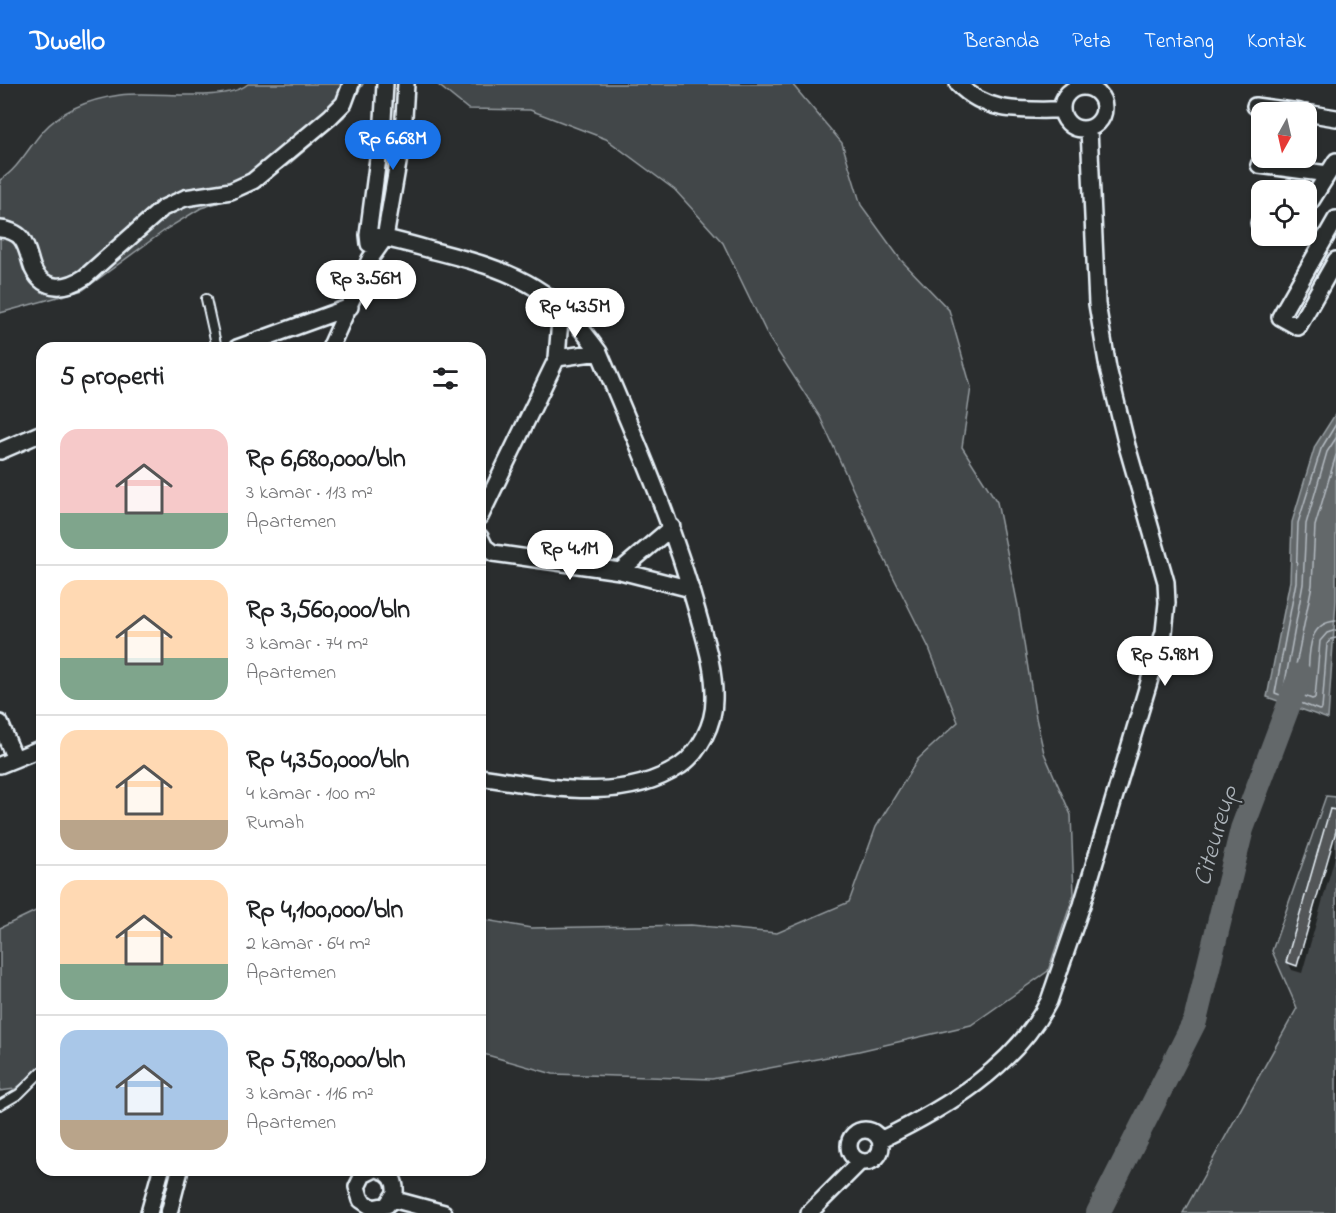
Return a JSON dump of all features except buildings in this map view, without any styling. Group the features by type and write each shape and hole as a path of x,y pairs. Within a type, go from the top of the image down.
{"street":[{"path":"0,228 20,236 34,271 47,283 64,287 74,285 163,208 185,198 231,191 253,181 330,117 344,103 351,84"},
{"path":"370,259 368,235 383,120 385,84"},
{"path":"333,342 370,259 385,238 403,134 406,84"},
{"path":"958,84 973,97 994,107 1062,110"},
{"path":"1087,86 1101,96 1104,104 1101,119 1089,129 1074,128 1063,117 1062,110 1066,95 1072,90 1087,86"},
{"path":"1317,115 1336,118"},
{"path":"880,1140 938,1110 966,1092 1019,1044 1049,1001 1082,905 1164,632 1167,603 1166,582 1127,446 1108,368 1097,304 1089,129"},
{"path":"1317,167 1332,167"},
{"path":"1317,191 1332,167"},
{"path":"1336,219 1280,317 1298,327 1336,260"},
{"path":"368,235 482,264 534,287 561,307 587,335 599,352 672,527 710,655 714,702 712,717 706,733 694,753 680,765 661,776 615,789 584,789 486,778"},
{"path":"254,342 350,307"},
{"path":"486,505 557,358 561,307"},
{"path":"557,358 599,352"},
{"path":"0,452 36,436"},
{"path":"620,571 672,527"},
{"path":"487,554 620,571 691,589"},
{"path":"0,723 7,762 36,750"},
{"path":"861,1130 877,1135 880,1140 882,1147 874,1160 860,1162 849,1149 851,1137 861,1130"},
{"path":"809,1213 860,1162"},
{"path":"149,1213 159,1176"},
{"path":"169,1213 178,1176"},
{"path":"362,1176 357,1187 361,1200 372,1210 387,1205 392,1200 395,1193 391,1176"},
{"path":"392,1200 444,1213"}],"lane":[{"path":"206,299 216,342"},
{"path":"0,1105 19,1094 36,1077"}],"shaded area":[{"path":"248,84 363,84 344,117 288,165 246,194 201,208 168,228 83,290 0,313 0,180 18,164 51,123 78,106 109,97 134,94 205,95 237,90"},
{"path":"437,84 792,84 842,143 861,205 901,260 949,310 971,387 962,447 997,502 1044,753 1071,815 1074,894 1048,971 971,1025 859,1051 712,1079 553,1074 486,1055 486,920 531,928 691,925 777,933 849,902 876,827 918,759 958,722 929,648 885,560 820,417 769,338 723,243 675,190 606,139 530,110 468,109"},
{"path":"1326,796 1336,797 1336,1213 1183,1213 1297,1008 1272,951"},
{"path":"36,911 36,1073 15,1089 0,1091 0,928"}],"water":[{"path":"1336,413 1336,600 1328,719 1267,697 1290,581 1292,522 1315,446"}],"waterway":[{"name":"Citeureup","path":"1098,1213 1195,1021 1242,829 1300,675"}]}
